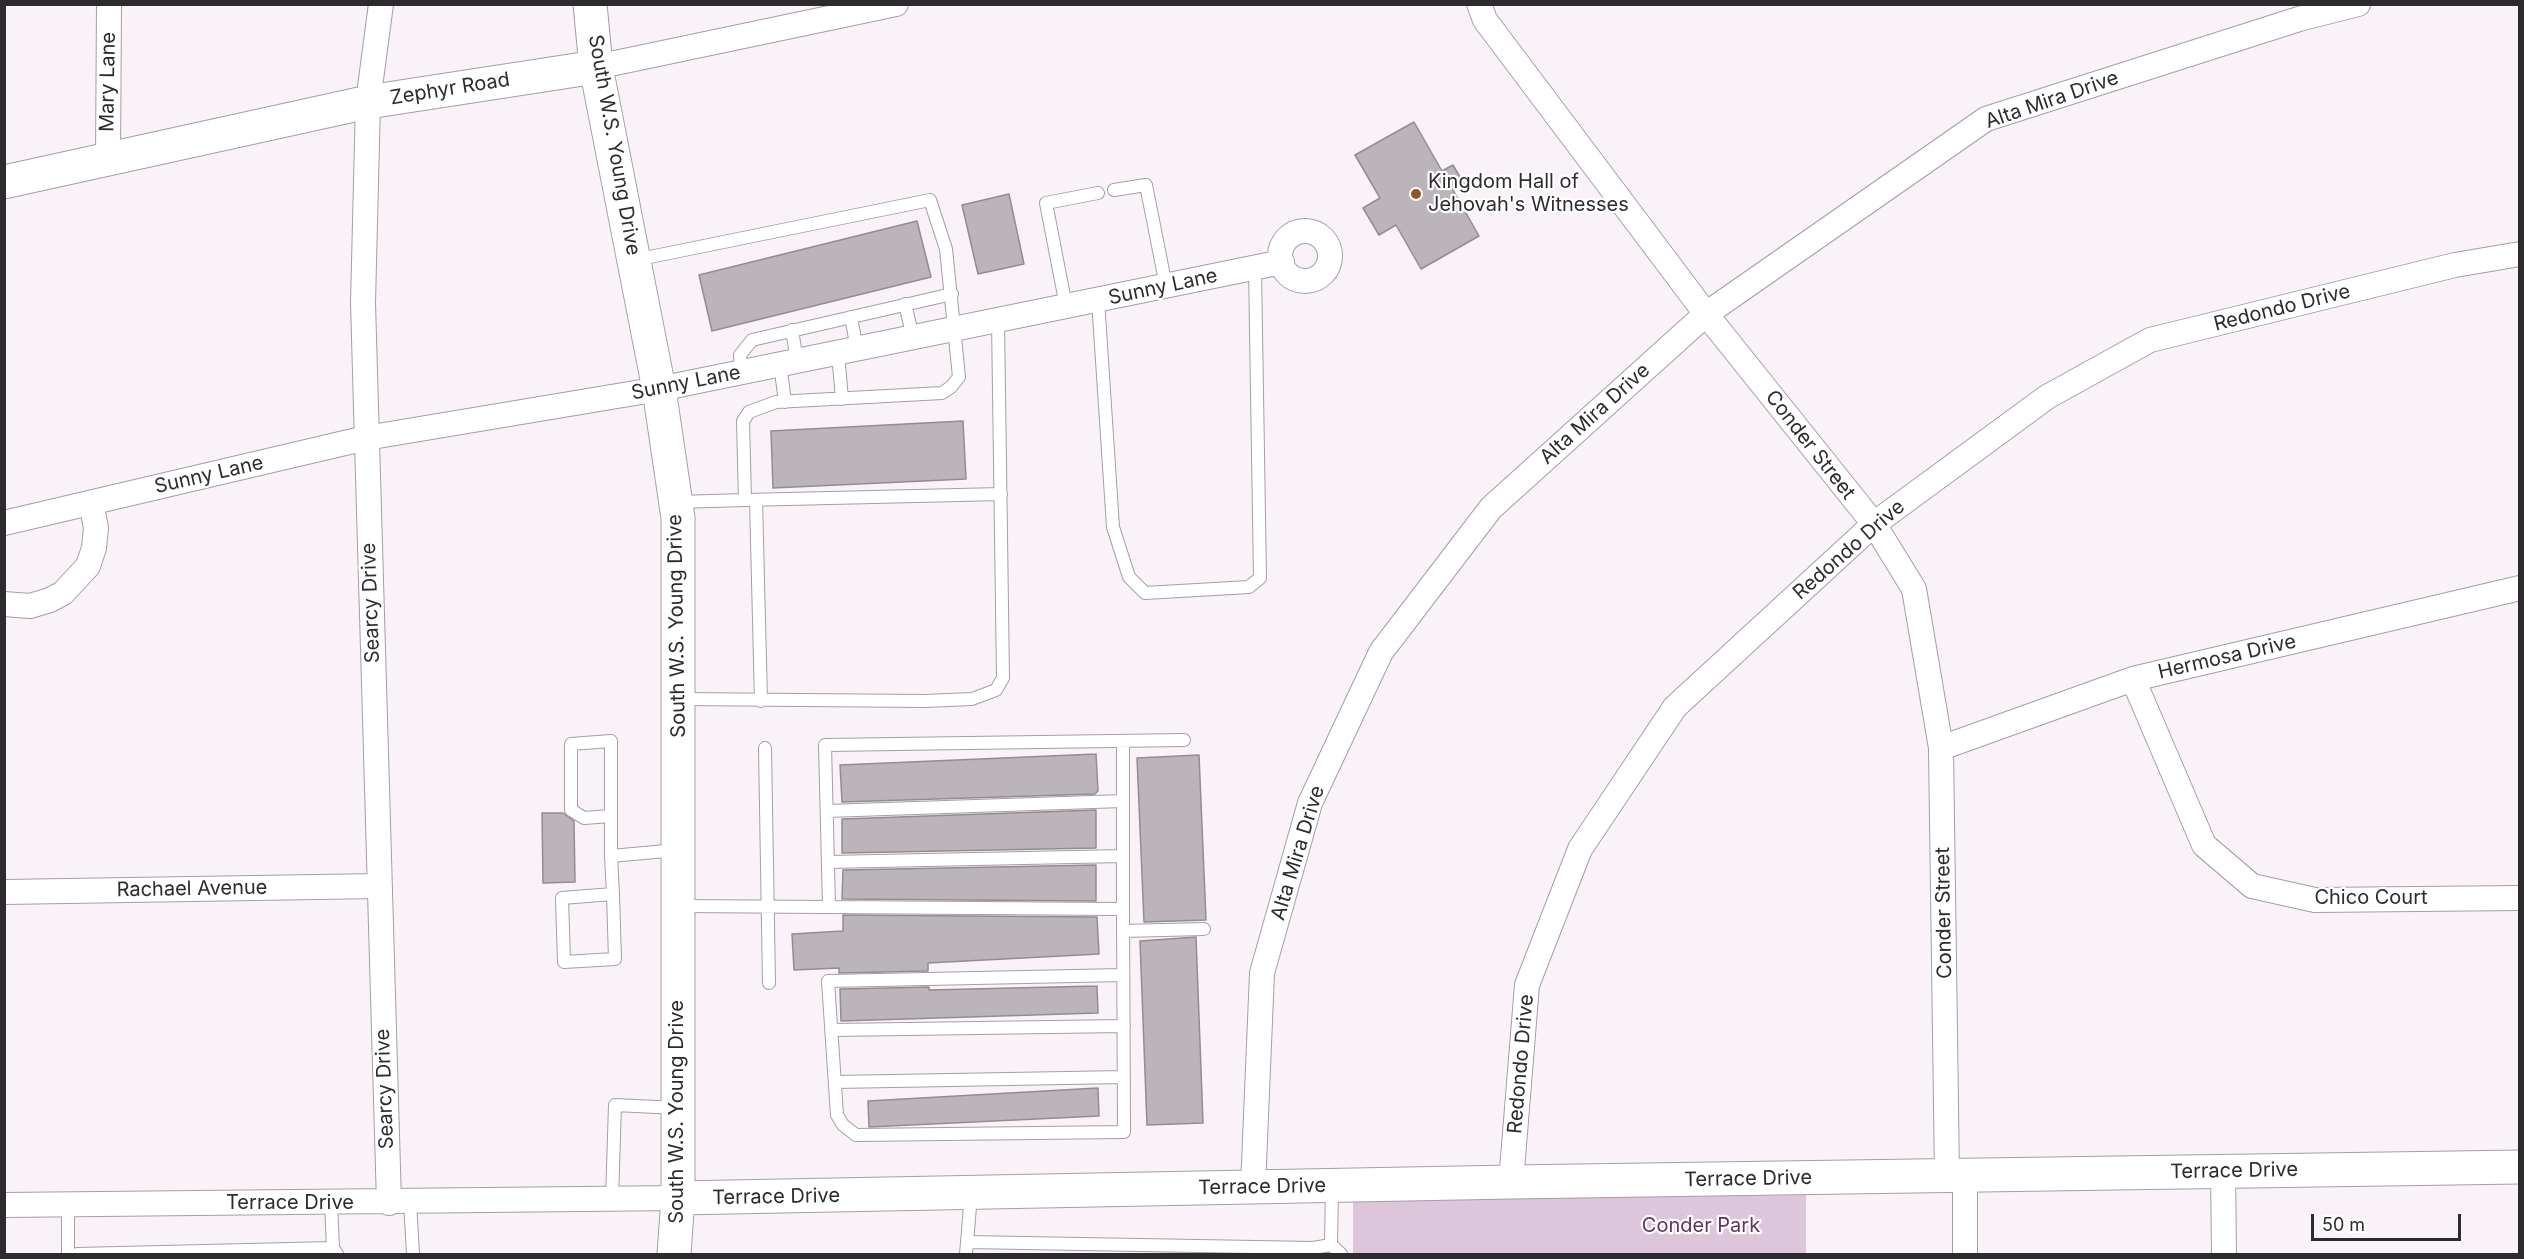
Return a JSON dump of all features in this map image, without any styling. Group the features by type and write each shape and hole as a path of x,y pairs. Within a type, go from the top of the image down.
{"street":[{"name":"Mary Lane","path":"108,159 109,4"},
{"name":"Searcy Drive","path":"381,4 368,102 363,303 379,886 399,1203"},
{"name":"South W.S. Young Drive","path":"590,4 596,67 659,389 675,502 678,699 678,1198 674,1254"},
{"name":"Zephyr Road","path":"4,182 368,102 596,67 896,4"},
{"name":"Conder Street","path":"1479,4 1485,20 1706,314 1874,524 1914,590 1941,748 1956,1176 1965,1254"},
{"name":"Alta Mira Drive","path":"1252,1187 1262,973 1310,803 1381,652 1491,508 1706,314 1986,119 2299,19 2358,4"},
{"name":"Redondo Drive","path":"1510,1182 1527,985 1580,849 1675,707 1874,524 2047,397 2150,340 2455,265 2520,254"},
{"name":"Sunny Lane","path":"4,523 366,438 659,389 1282,262"},
{"path":"4,604 30,606 50,600 63,593 88,566 94,548 96,528 91,503"},
{"name":"Hermosa Drive","path":"1941,748 2133,679 2520,588"},
{"name":"Chico Court","path":"2133,679 2204,845 2252,886 2315,900 2520,898"},
{"name":"Rachael Avenue","path":"4,892 379,886"},
{"name":"Terrace Drive","path":"4,1205 399,1203 971,1194 1332,1185 2520,1167"},
{"path":"2223,1171 2224,1254"}],"lane":[{"path":"1114,190 1146,185 1166,286"},
{"path":"1066,306 1046,203 1098,193"},
{"path":"634,261 930,200 946,249 958,377 942,393 785,402 749,412 743,421 751,500 761,701"},
{"path":"1098,300 1113,527 1130,577 1145,593 1249,587 1260,578 1255,268"},
{"path":"741,372 740,355 752,340 952,294"},
{"path":"905,304 913,337"},
{"path":"842,399 851,317"},
{"path":"678,699 761,701 972,699 996,690 1003,678 998,320"},
{"path":"785,402 792,330"},
{"path":"675,502 1001,494"},
{"path":"829,907 825,745 1184,740"},
{"path":"611,816 584,818 571,810 572,744 611,741 611,816 611,856 613,894 615,959 564,962 562,898 613,894"},
{"path":"1123,741 1123,931 1124,975 1124,1132 856,1136 843,1125 837,1115 828,981 1124,975"},
{"path":"765,748 769,983"},
{"path":"826,811 1123,801"},
{"path":"611,856 678,850"},
{"path":"828,862 1123,856"},
{"path":"678,906 1123,909"},
{"path":"1123,931 1204,929"},
{"path":"832,1030 1124,1026"},
{"path":"835,1082 1124,1077"},
{"path":"612,1199 615,1105 678,1108"},
{"path":"1332,1185 1331,1245 1341,1254"},
{"path":"971,1194 967,1248 1312,1248 1331,1245"},
{"path":"77,1254 335,1251 331,1203"},
{"path":"399,1203 413,1254"},
{"path":"68,1205 68,1254"}],"green space":[{"name":"Conder Park","path":"1806,1195 1806,1254 1353,1254 1353,1200"}],"building":[{"name":"Kingdom Hall of Jehovah's Witnesses","path":"1414,122 1442,171 1453,165 1464,184 1453,190 1479,236 1421,269 1396,225 1379,235 1363,208 1380,198 1355,155"},
{"path":"1009,194 1024,264 978,274 962,205"},
{"path":"917,221 931,277 712,331 699,275"},
{"path":"963,421 966,479 773,488 771,431"},
{"path":"1096,754 1098,791 1095,794 842,802 840,765"},
{"path":"1199,755 1206,920 1144,922 1137,758"},
{"path":"1096,810 1096,848 842,853 842,819"},
{"path":"542,813 563,813 574,821 575,882 543,883"},
{"path":"1096,865 1096,901 842,899 843,870"},
{"path":"843,915 1097,917 1099,954 928,963 928,971 839,973 839,968 794,970 792,934 843,931"},
{"path":"1196,937 1203,1123 1147,1125 1140,941"},
{"path":"1097,986 1098,1013 841,1021 840,989 929,987 929,990"},
{"path":"1098,1088 1099,1116 869,1127 868,1101"}],"place":[{"name":"Kingdom Hall of Jehovah's Witnesses","path":"1416,194"}]}
